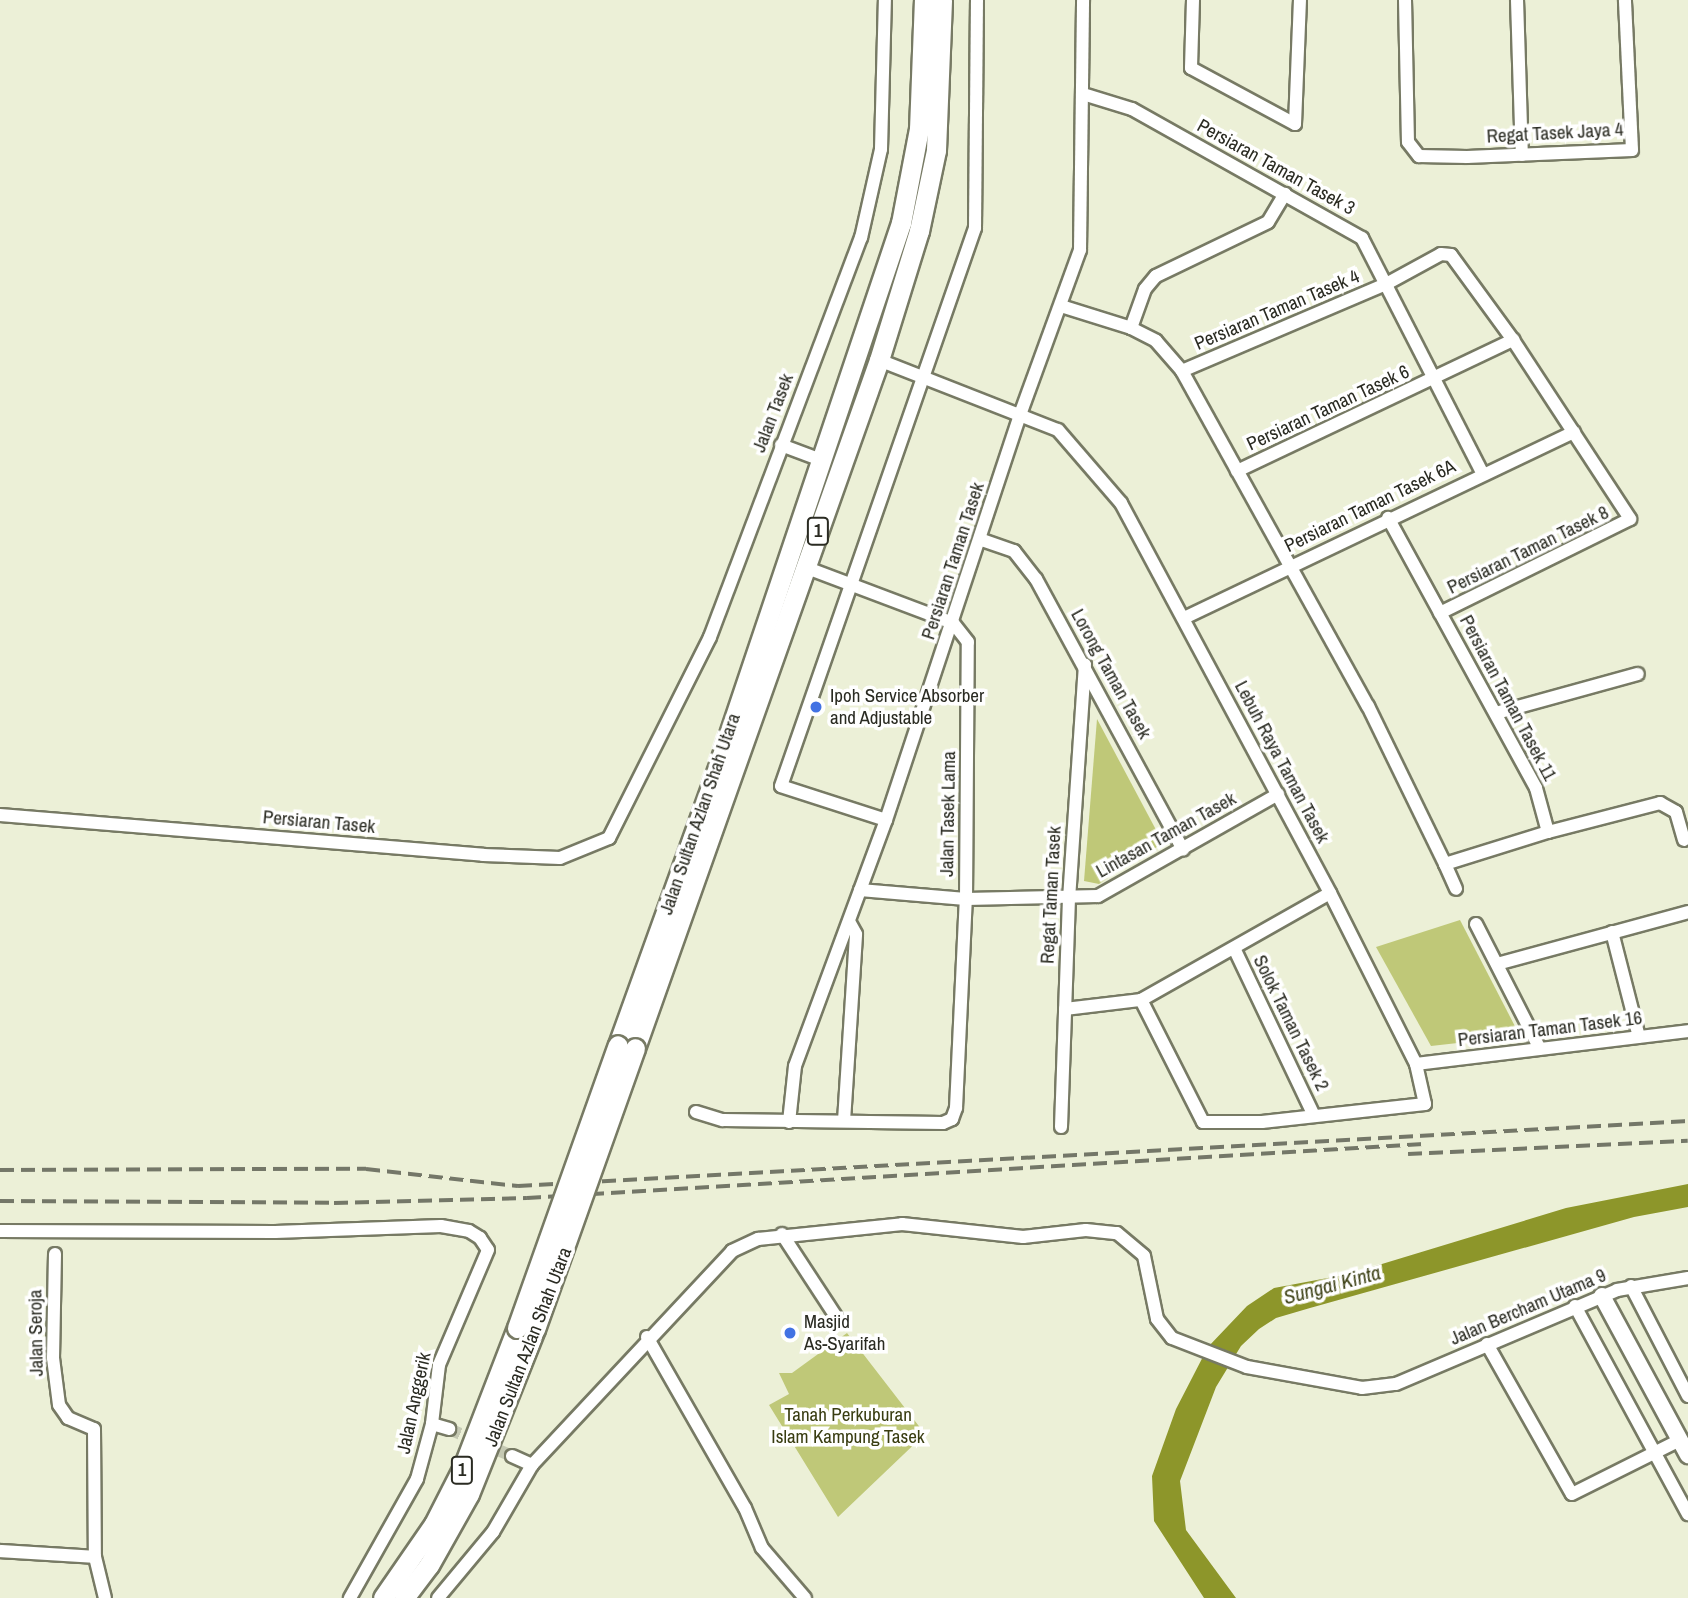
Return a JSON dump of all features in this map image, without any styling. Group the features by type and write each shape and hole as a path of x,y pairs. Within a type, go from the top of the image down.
{"main road":[{"name":"Jalan Sultan Azlan Shah Utara","path":"627,1047 901,223 919,129 924,0"},
{"name":"Jalan Sultan Azlan Shah Utara","path":"404,1598 429,1565 469,1494 627,1047 879,360 919,231 936,150 942,0"},
{"name":"Jalan Sultan Azlan Shah Utara","path":"383,1598 434,1524 526,1329"}],"street":[{"name":"Jalan Tasek","path":"621,820 710,637 861,238 881,149 885,0"},
{"path":"886,820 782,786 975,228 977,0"},
{"name":"Persiaran Taman Tasek","path":"789,1122 795,1066 886,820 982,540 1021,412 1080,250 1083,0"},
{"path":"1193,0 1191,68 1295,124 1300,0"},
{"name":"Regat Tasek Jaya 4","path":"1405,0 1408,142 1419,156 1629,152 1635,147 1628,94 1625,0"},
{"path":"1517,0 1522,155"},
{"name":"Persiaran Taman Tasek 3","path":"1083,94 1132,109 1362,238 1388,283 1482,473"},
{"path":"1131,328 1145,289 1156,275 1268,222 1285,194"},
{"name":"Persiaran Taman Tasek 4","path":"1182,371 1388,283 1448,253 1513,340"},
{"path":"1061,306 1131,328 1156,341 1182,371 1386,740 1456,888"},
{"path":"1513,340 1574,432"},
{"name":"Persiaran Taman Tasek 6","path":"1237,471 1436,380 1513,340"},
{"name":"Lebuh Raya Taman Tasek","path":"879,360 1021,412 1063,434 1121,503 1331,893 1416,1064 1424,1104 1314,1116 1203,1122 1141,1000"},
{"name":"Persiaran Taman Tasek 6A","path":"1184,618 1482,473 1574,432"},
{"name":"Persiaran Taman Tasek 8","path":"1440,613 1630,519 1574,432"},
{"path":"781,445 821,460"},
{"name":"Persiaran Taman Tasek 11","path":"1388,518 1536,788 1548,832"},
{"name":"Lorong Taman Tasek","path":"982,540 1005,546 1022,558 1086,665 1184,850"},
{"path":"805,567 953,623"},
{"name":"Jalan Tasek Lama","path":"845,1121 952,1119 966,899 971,651 953,623"},
{"name":"Regat Taman Tasek","path":"1061,1127 1069,899 1086,665"},
{"path":"1496,713 1638,674"},
{"name":"Lintasan Taman Tasek","path":"860,890 966,899 1069,899 1098,896 1184,850 1278,794"},
{"path":"1445,864 1548,832 1660,803 1676,812 1684,840"},
{"name":"Persiaran Tasek","path":"0,815 560,858 609,838 621,820"},
{"path":"1065,1009 1141,1000 1331,893"},
{"path":"1497,964 1688,912"},
{"path":"696,1112 723,1120 845,1121 851,980 856,934 850,923"},
{"path":"1476,924 1540,1049"},
{"path":"1612,932 1639,1037"},
{"name":"Solok Taman Tasek 2","path":"1234,948 1314,1116"},
{"path":"832,970 851,980"},
{"name":"Persiaran Taman Tasek 16","path":"1416,1064 1688,1031"},
{"name":"Jalan Bercham Utama 9","path":"648,1337 746,1242 782,1234 902,1224 1023,1237 1086,1230 1117,1233 1144,1256 1152,1303 1164,1331 1198,1351 1247,1367 1362,1388 1396,1384 1575,1306 1630,1286 1688,1278"},
{"name":"Jalan Anggerik","path":"0,1231 275,1232 441,1226 469,1231 488,1250 439,1365 432,1424 417,1479 351,1598"},
{"path":"782,1234 836,1318"},
{"name":"Jalan Seroja","path":"55,1254 53,1358 59,1405 68,1418 93,1429 95,1557"},
{"path":"1630,1286 1687,1390"},
{"path":"1602,1296 1688,1455"},
{"path":"1575,1306 1688,1514"},
{"path":"438,1598 493,1532 532,1465 648,1337 745,1508 762,1548 805,1598"},
{"path":"1487,1344 1569,1493 1578,1494 1680,1440"},
{"path":"432,1424 449,1429"},
{"path":"512,1456 532,1465"},
{"path":"0,1551 95,1557 104,1598"}],"green space":[{"path":"1097,719 1163,843 1099,884 1084,881"},
{"path":"1460,920 1520,1036 1431,1046 1376,947"},
{"name":"Tanah Perkuburan Islam Kampung Tasek","path":"847,1333 925,1434 838,1517 769,1405 789,1394 779,1373 792,1373"}],"water":[{"name":"Sungai Kinta","path":"1688,1184 1688,1207 1634,1217 1310,1308 1276,1318 1259,1329 1241,1346 1216,1387 1180,1481 1186,1530 1236,1598 1204,1598 1154,1521 1152,1476 1176,1409 1208,1347 1247,1306 1274,1288 1349,1274 1566,1208"}],"tunnel":[{"path":"449,1429 512,1456"}],"railway":[{"path":"0,1170 366,1169 518,1186 1688,1121"},
{"path":"1408,1154 1688,1141"},
{"path":"0,1201 334,1203 527,1198 1423,1144"}],"place":[{"name":"Ipoh Service Absorber and Adjustable","path":"816,707"},
{"name":"Masjid As-Syarifah","path":"790,1333"}]}
